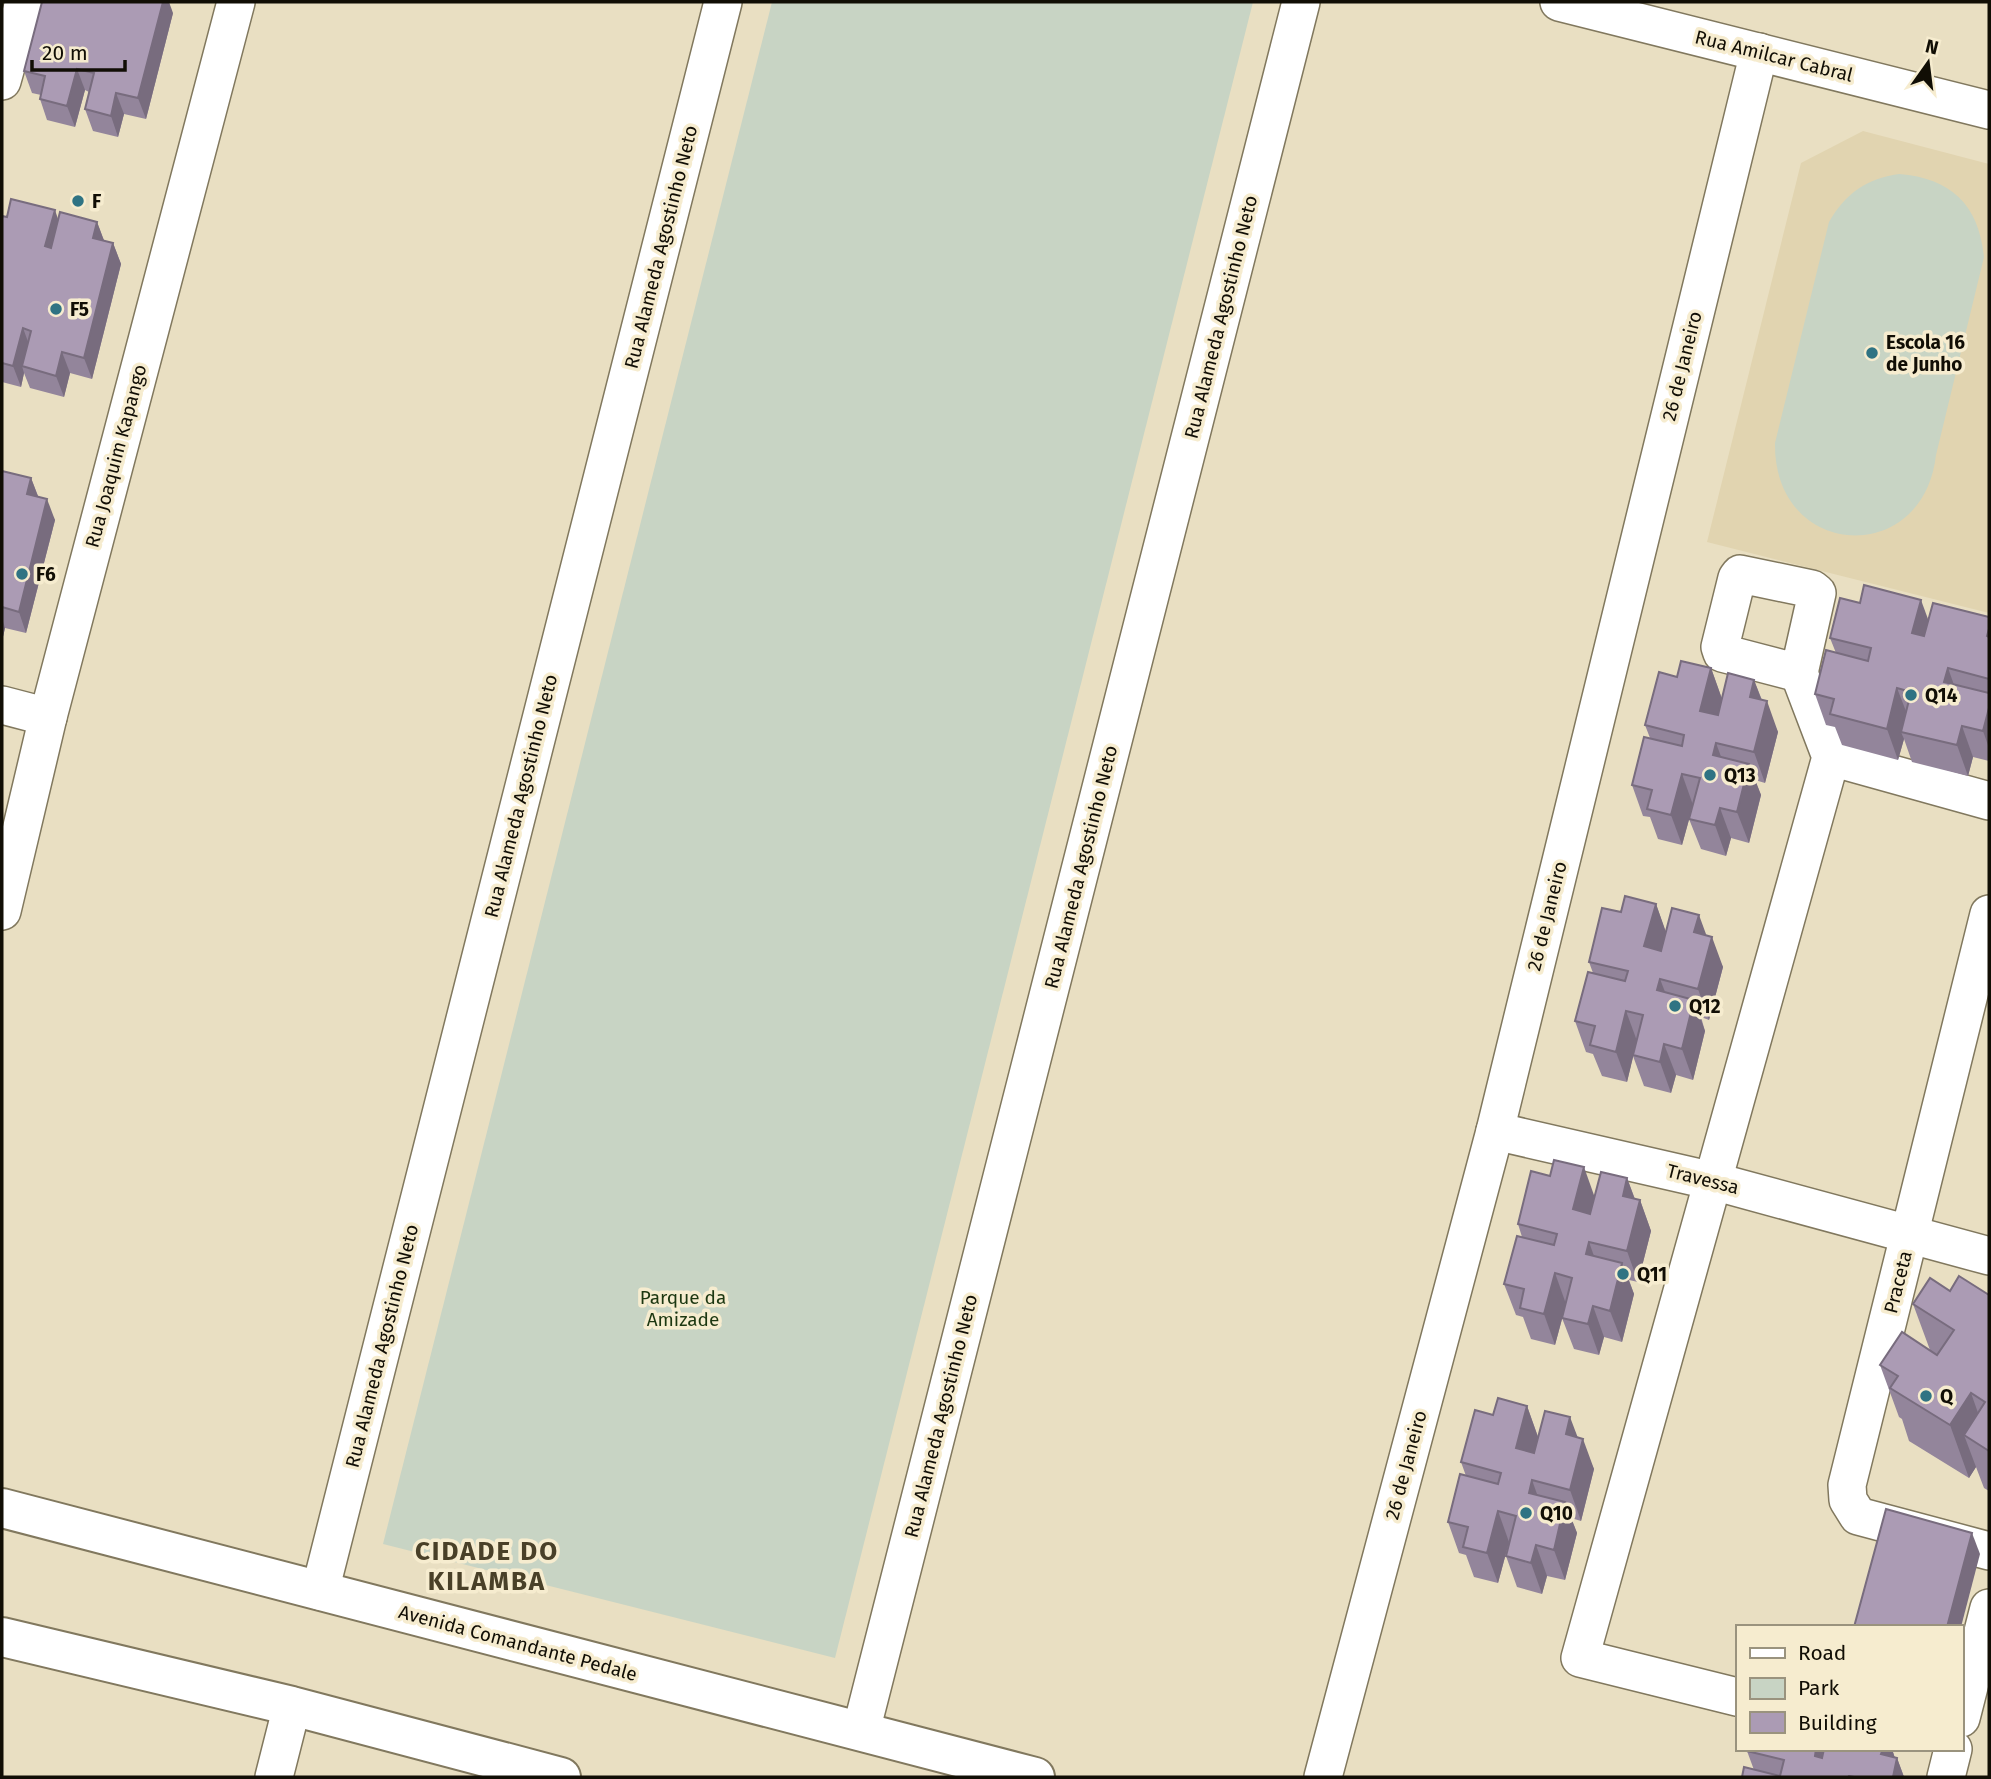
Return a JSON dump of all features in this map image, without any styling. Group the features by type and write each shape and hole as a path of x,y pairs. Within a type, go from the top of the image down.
{"street":[{"path":"2,81 24,2"},
{"name":"Rua Joaquim Kapango","path":"2,911 48,717 236,2"},
{"name":"Rua Alameda Agostinho Neto","path":"320,1591 723,2"},
{"name":"Rua Alameda Agostinho Neto","path":"861,1731 1301,2"},
{"name":"Rua Amilcar Cabral","path":"1559,2 1989,110"},
{"name":"26 de Janeiro","path":"1323,1777 1494,1131 1759,52"},
{"path":"1736,1697 1580,1658 1831,757 1799,673"},
{"path":"2,705 48,717"},
{"path":"1831,757 1989,801"},
{"name":"Praceta","path":"1989,914 1847,1485 1848,1500 1858,1516 1989,1551"},
{"name":"Travessa","path":"1494,1131 1713,1181 1989,1256"},
{"name":"Avenida Comandante Pedale","path":"2,1508 1035,1777"},
{"path":"1963,1710 1989,1608"},
{"path":"2,1637 292,1706 561,1777"},
{"path":"274,1777 292,1706"}],"shaded area":[{"name":"Escola 16 de Junho","path":"1863,131 1989,164 1989,613 1707,542 1801,163"}],"green space":[{"name":"Parque da Amizade","path":"772,2 1253,2 835,1658 383,1544"},
{"path":"1899,174 1934,181 1959,198 1976,223 1984,257 1925,492 1905,518 1879,532 1850,535 1822,528 1797,510 1781,481 1775,443 1829,222 1842,203 1858,189 1887,176"}],"building":[{"path":"42,2 163,2 138,98 116,93 111,116 85,109 94,73 77,69 67,106 40,99 45,76 24,71"},
{"name":"F5","path":"11,199 55,210 45,246 51,248 60,212 97,222 93,238 113,243 84,358 62,352 56,376 22,366 31,331 23,328 13,366 2,363 2,216 7,217"},
{"name":"F6","path":"2,471 31,478 27,494 47,499 19,612 2,607"},
{"name":"Q14","path":"1864,585 1921,600 1912,633 1924,636 1933,603 1989,617 1989,679 1948,668 1944,682 1989,693 1989,708 1983,731 1962,726 1957,745 1901,732 1911,692 1897,688 1887,729 1830,714 1834,699 1815,694 1826,650 1868,661 1871,648 1830,638 1840,598 1860,603"},
{"path":"1681,661 1711,668 1700,711 1718,715 1728,673 1754,680 1750,697 1767,701 1754,752 1716,743 1713,755 1749,764 1737,812 1720,808 1715,825 1689,819 1700,778 1682,774 1671,815 1647,809 1652,790 1632,785 1644,737 1682,746 1684,735 1645,725 1659,672 1677,677"},
{"path":"1625,896 1656,904 1644,946 1661,951 1672,908 1699,915 1694,932 1712,937 1698,989 1660,979 1657,990 1694,1000 1682,1049 1664,1044 1660,1062 1633,1055 1643,1015 1626,1011 1616,1052 1590,1045 1595,1026 1575,1021 1588,972 1625,981 1628,971 1589,962 1602,908 1621,912"},
{"path":"1554,1160 1584,1167 1573,1209 1590,1214 1601,1172 1627,1178 1623,1196 1640,1200 1627,1251 1589,1242 1586,1254 1622,1263 1610,1311 1593,1306 1588,1324 1562,1318 1572,1278 1555,1273 1544,1314 1520,1308 1524,1289 1504,1284 1517,1236 1554,1245 1557,1234 1518,1224 1531,1171 1550,1176"},
{"path":"1959,1276 1989,1295 1989,1451 1964,1435 1985,1402 1971,1393 1950,1425 1890,1388 1898,1376 1880,1365 1902,1332 1937,1355 1954,1330 1913,1304 1930,1278 1950,1291"},
{"path":"1498,1398 1527,1406 1516,1448 1534,1453 1545,1411 1570,1417 1566,1434 1583,1439 1570,1490 1532,1480 1529,1493 1565,1502 1554,1550 1536,1545 1531,1563 1506,1556 1516,1516 1498,1511 1487,1553 1463,1547 1468,1527 1448,1522 1460,1474 1498,1484 1501,1473 1461,1462 1475,1410 1493,1415"},
{"path":"1886,1509 1972,1533 1948,1625 1855,1625"},
{"path":"1747,1751 1816,1751 1815,1756 1822,1758 1824,1751 1882,1751 1881,1754 1897,1758 1893,1777 1742,1777 1744,1767 1780,1776 1784,1760"}],"place":[{"name":"F","path":"78,201"},
{"name":"F5","path":"56,309"},
{"name":"Escola 16 de Junho","path":"1872,353"},
{"name":"F6","path":"22,574"},
{"name":"Q14","path":"1911,695"},
{"name":"Q13","path":"1710,775"},
{"name":"Q12","path":"1675,1006"},
{"name":"Q11","path":"1623,1274"},
{"name":"Q","path":"1926,1396"},
{"name":"Q10","path":"1526,1513"}],"district":[{"name":"CIDADE DO KILAMBA","path":"487,1566"}]}
